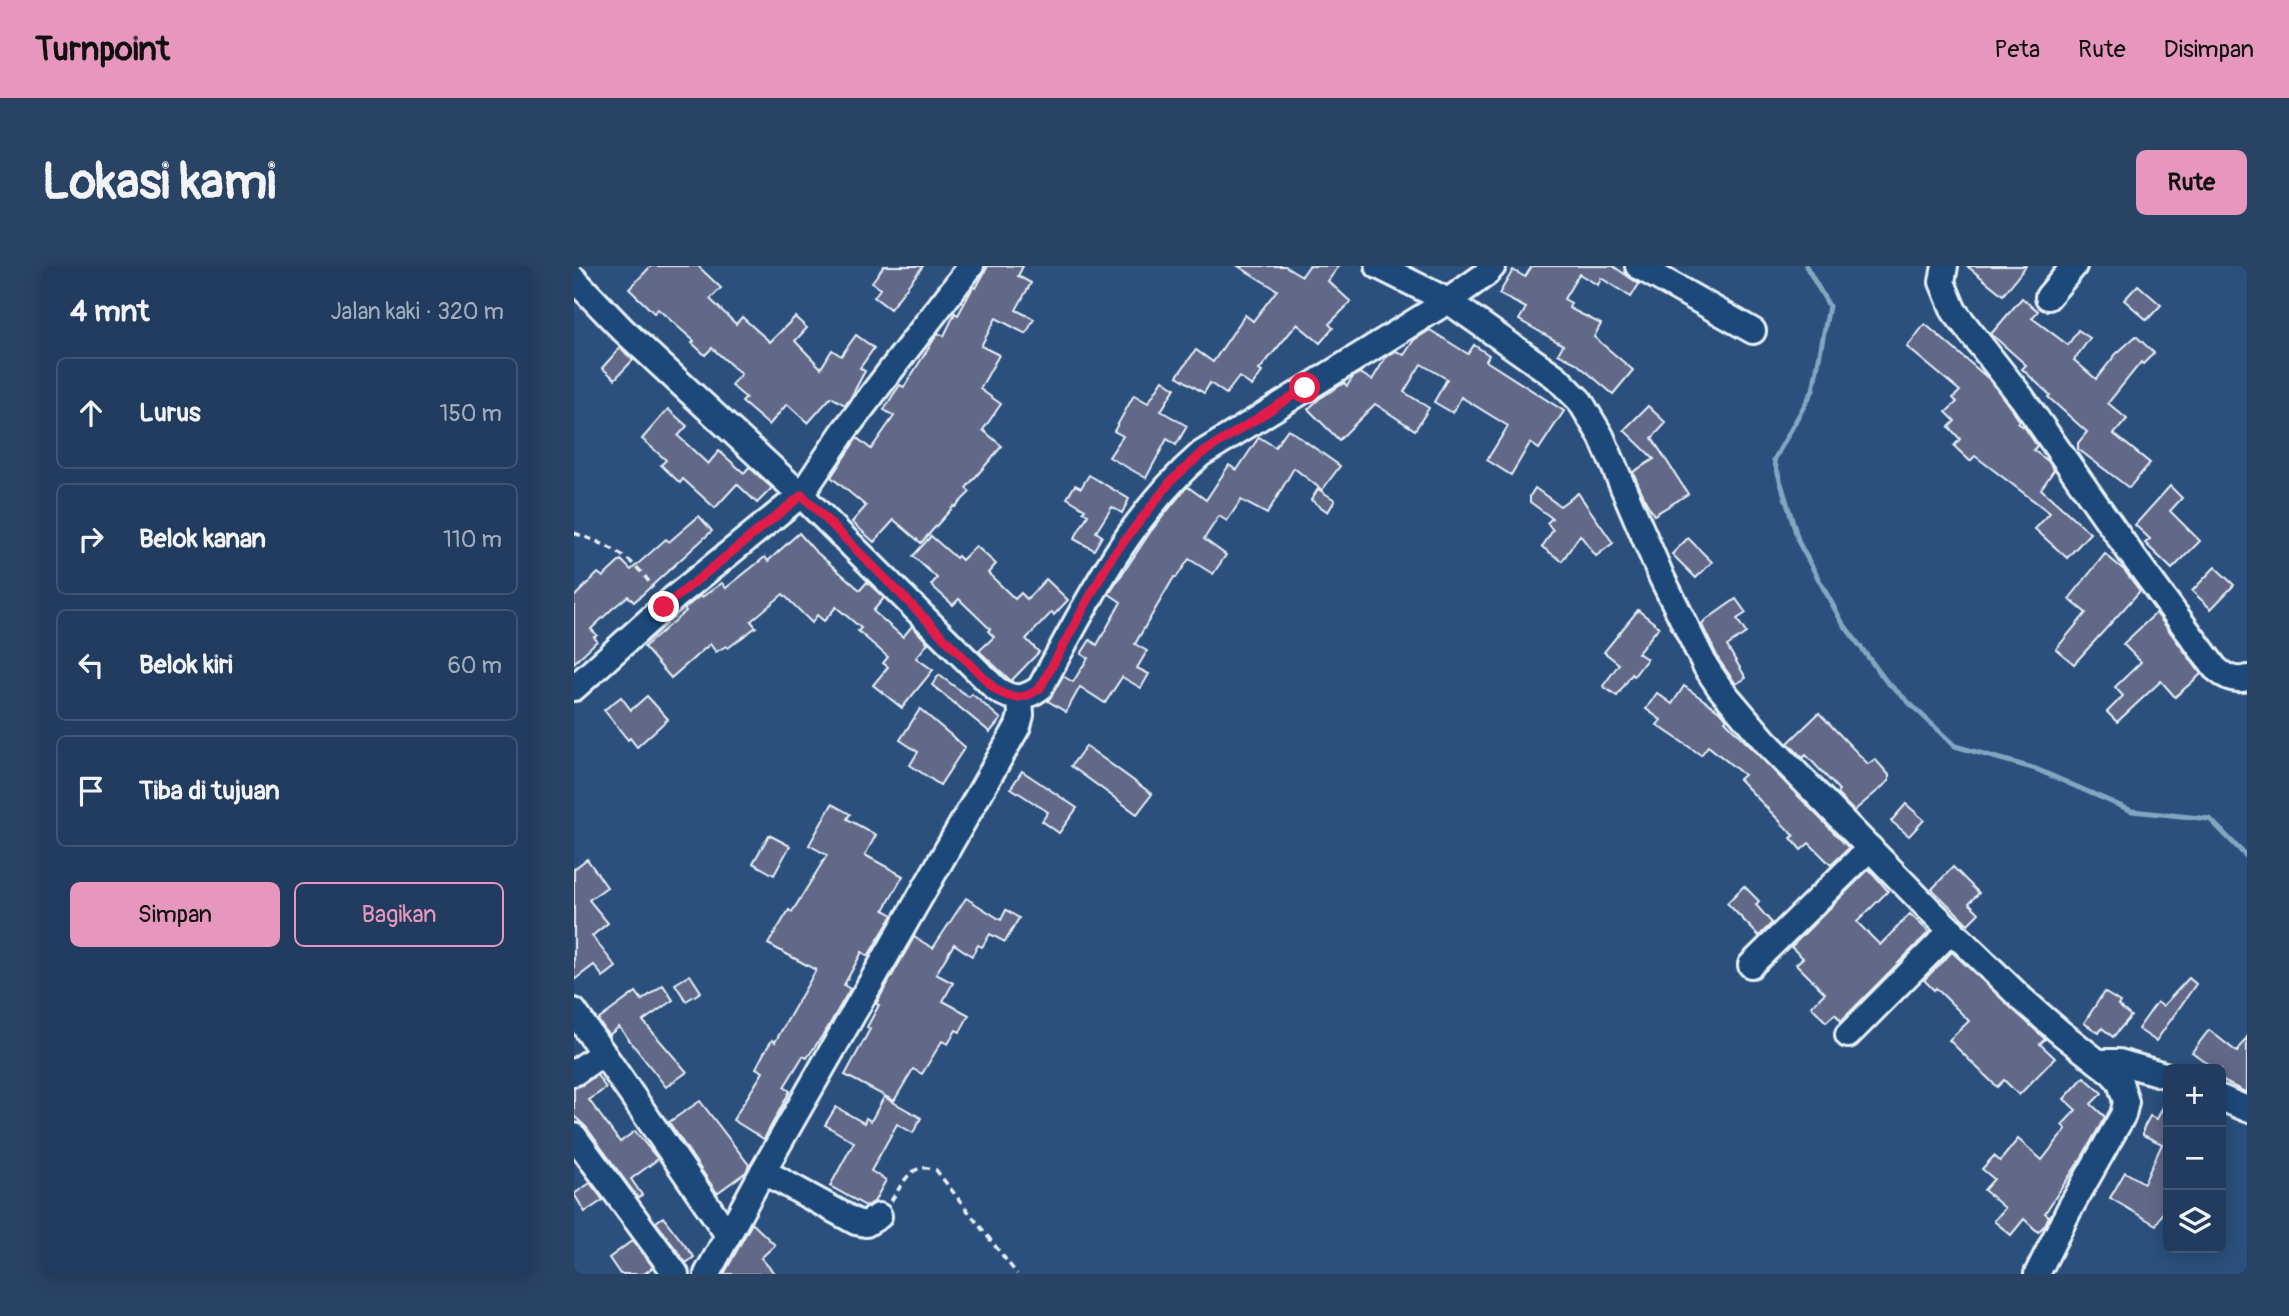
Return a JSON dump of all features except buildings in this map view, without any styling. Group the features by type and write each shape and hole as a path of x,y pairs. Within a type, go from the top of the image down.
{"street":[{"path":"574,688 674,598 802,495 844,432 971,266"},
{"path":"1378,266 1448,301 1556,377 1580,401 1601,436 1644,540 1706,667 1720,688 1765,741 1952,930 2061,1033 2120,1082 2126,1102"},
{"path":"574,279 622,329 802,495 996,690 1007,697 1020,699 1030,696 1040,688 1116,551 1186,466 1201,454 1448,301 1493,266"},
{"path":"1638,266 1753,331"},
{"path":"1945,266 1942,282 1954,311 2022,398 2130,554 2215,668 2226,677 2247,678"},
{"path":"2048,297 2074,266"},
{"path":"708,1274 763,1171 1018,726 1021,715 1020,699"},
{"path":"1751,965 1870,848"},
{"path":"1848,1035 1952,930"},
{"path":"574,1011 728,1235"},
{"path":"574,1073 603,1053"},
{"path":"2098,1062 2119,1062 2159,1074"},
{"path":"2037,1274 2069,1210 2114,1133 2126,1102 2159,1074"},
{"path":"2226,1100 2247,1109"},
{"path":"574,1136 676,1274"},
{"path":"763,1171 856,1222 866,1224 879,1216"}],"path":[{"path":"574,533 606,543 674,598"},
{"path":"879,1216 914,1170 921,1166 936,1170 1017,1274"}],"waterway":[{"path":"1806,266 1829,306 1813,390 1774,460 1799,543 1842,622 1886,681 1955,746 2036,769 2132,811 2210,819 2247,857"}],"route":[{"path":"664,607 802,495 996,690 1007,697 1020,699 1030,696 1040,688 1111,558 1171,481 1201,454 1305,388"}]}
